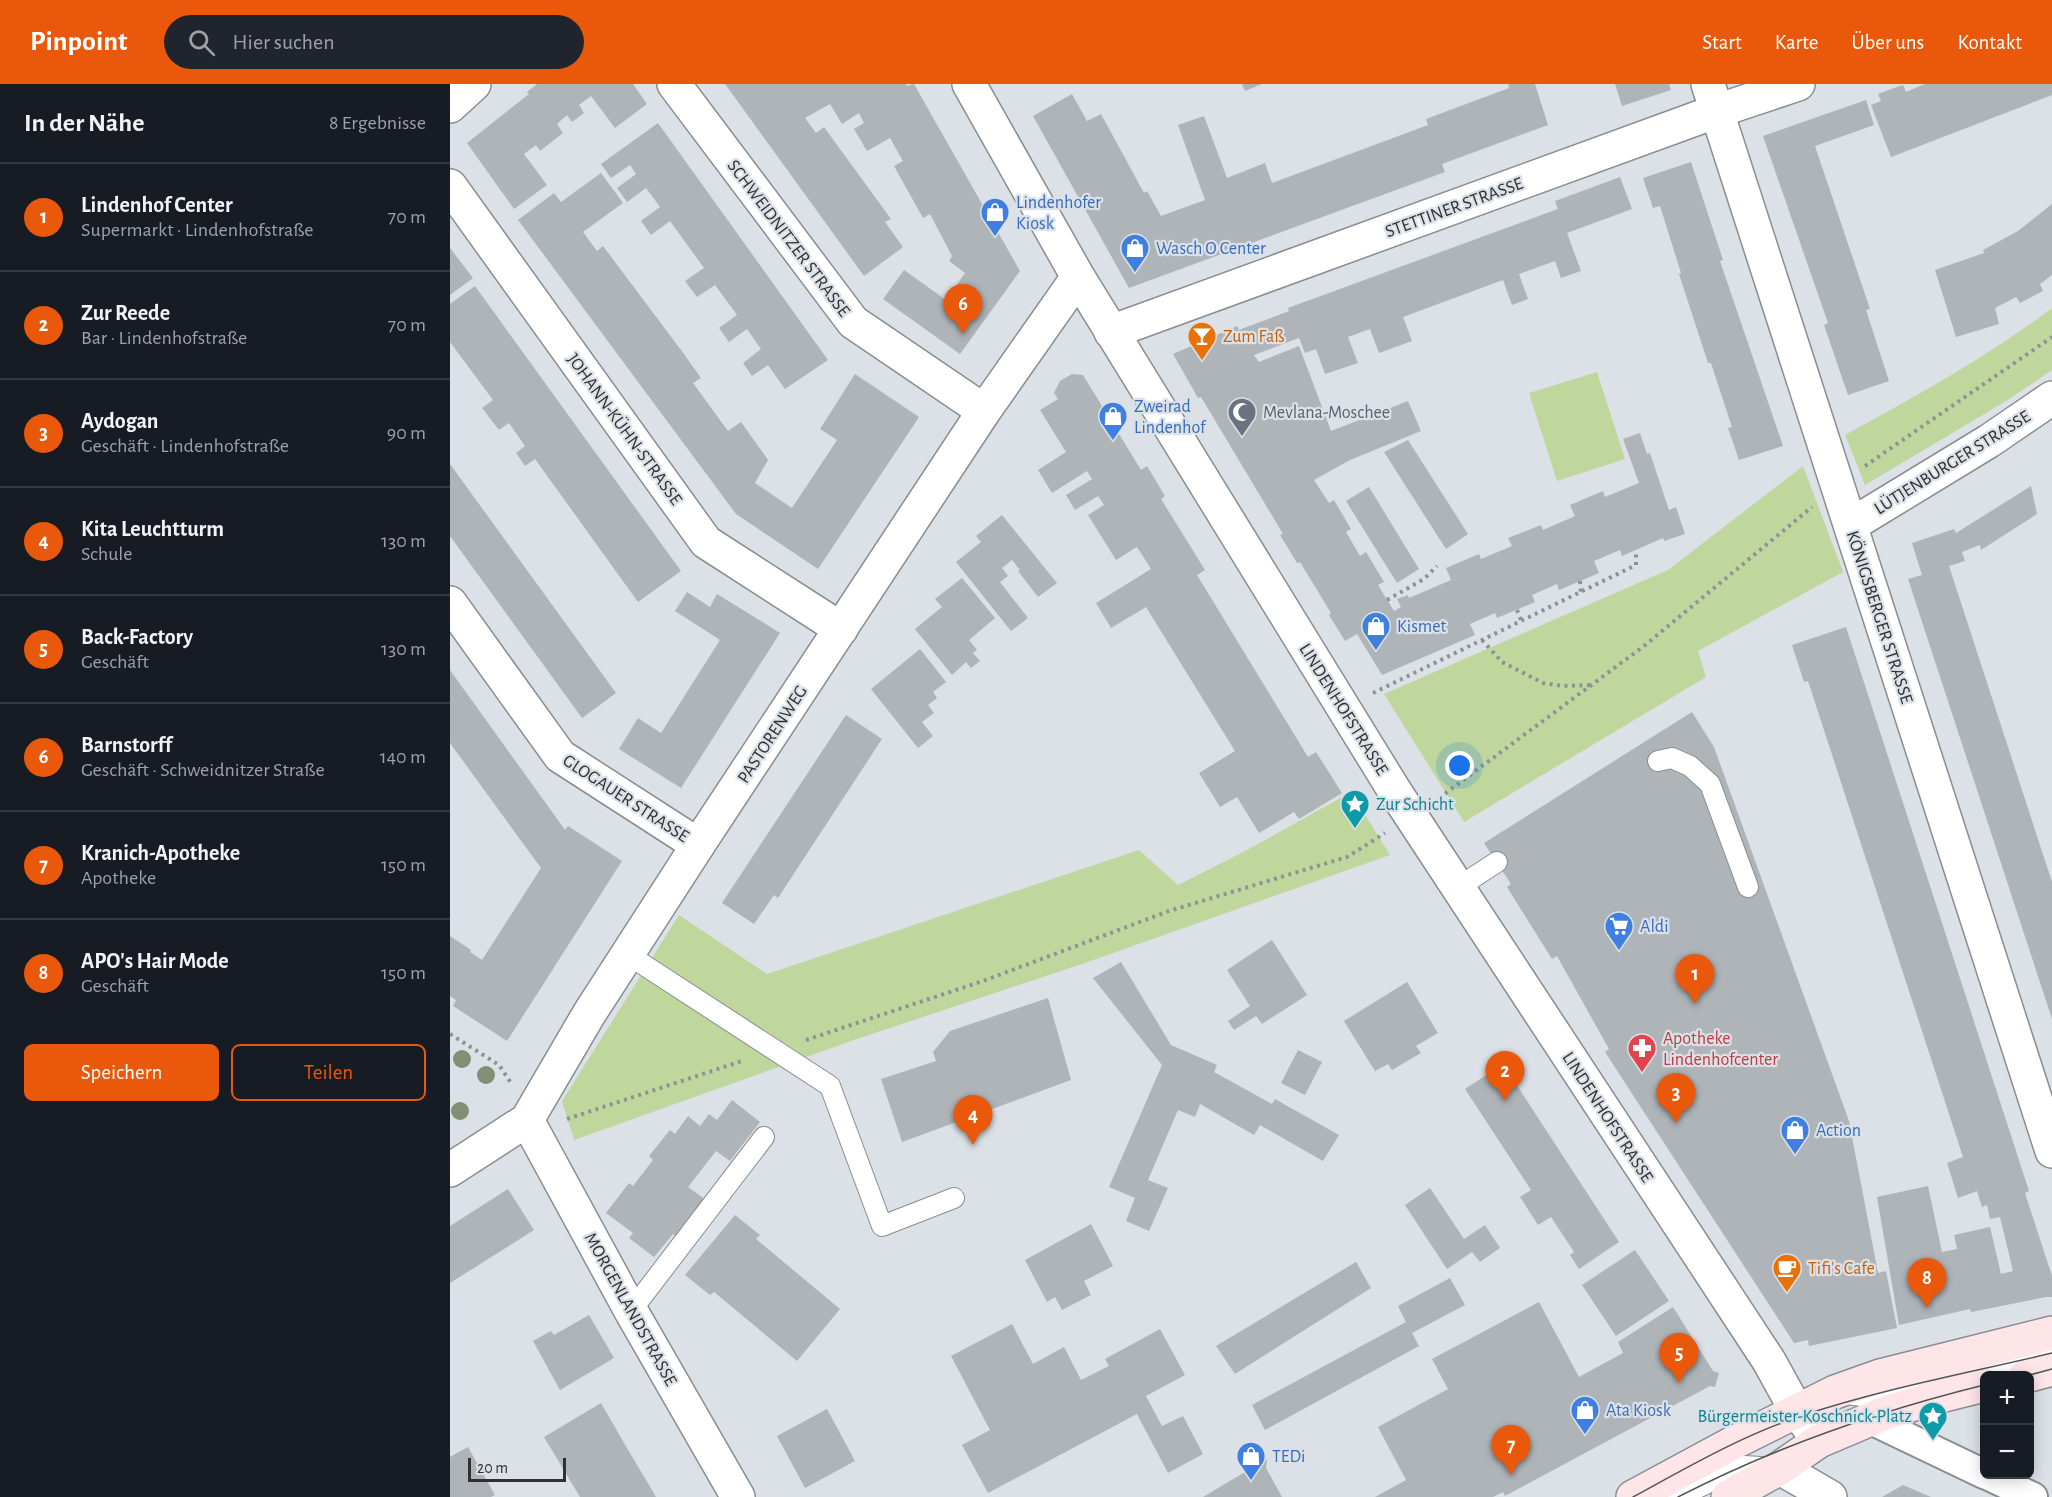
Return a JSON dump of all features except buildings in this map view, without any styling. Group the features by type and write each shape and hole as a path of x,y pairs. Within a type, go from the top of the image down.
{"main road":[{"path":"1633,1497 1796,1410 1835,1392 1880,1376 2052,1333"},
{"path":"2034,1374 2052,1369"},
{"path":"1728,1497 1780,1468 1819,1441 1869,1419 1936,1397 1980,1386"}],"street":[{"path":"450,106 474,84"},
{"name":"SCHWEIDNITZER STRASSE","path":"674,84 853,322 984,411"},
{"name":"LINDENHOFSTRASSE","path":"969,84 1111,332 1411,817 1769,1361 1796,1410 1819,1441"},
{"name":"STETTINER STRASSE","path":"1111,332 1712,98 1798,84"},
{"name":"KÖNIGSBERGER STRASSE","path":"1712,98 2052,1151"},
{"name":"JOHANN-KÜHN-STRASSE","path":"450,186 706,542 841,629"},
{"name":"PASTORENWEG","path":"450,1170 527,1120 627,954 984,411 1078,277"},
{"name":"LÜTJENBURGER STRASSE","path":"1851,525 1989,441 2052,398"},
{"name":"GLOGAUER STRASSE","path":"450,603 560,756 698,846"},
{"name":"MORGENLANDSTRASSE","path":"527,1120 631,1311 738,1497"},
{"path":"1869,1419 1980,1472"},
{"path":"1780,1468 1830,1497"},
{"path":"1995,1479 2033,1497"}],"lane":[{"path":"1658,761 1672,758 1690,766 1710,784 1748,887"},
{"path":"1457,888 1497,862"},
{"path":"627,954 830,1086 882,1226 954,1198"},
{"path":"631,1311 764,1137"},
{"path":"1835,1392 1869,1397 2052,1353"},
{"path":"1678,1497 1744,1466 1780,1468"}],"path":[{"path":"450,1034 499,1065 508,1076 527,1120 544,1127 983,981 1169,911 1347,858 1454,789 1594,685 1838,485 2052,337"},
{"path":"1344,709 1388,685 1636,565 1636,550"},
{"path":"1387,600 1424,579 1437,566"},
{"path":"1580,581 1581,592"},
{"path":"1517,610 1521,621"},
{"path":"1482,640 1502,662 1543,683 1563,686 1594,685"}],"green space":[{"path":"2052,308 2052,370 2006,401 1865,485 1845,435 1925,391"},
{"path":"1597,372 1625,459 1557,481 1529,393"},
{"path":"1803,466 1843,572 1698,651 1706,677 1464,822 1384,694 1668,570"},
{"path":"1351,792 1390,855 1082,964 854,1040 574,1140 562,1101 679,915 767,974 1139,850 1178,885 1249,849"}],"tram line":[{"path":"1633,1497 1736,1443 1801,1416 1894,1389 2052,1353"},
{"path":"2034,1374 2052,1369"},
{"path":"1678,1497 1752,1462 1828,1432 1906,1406 1980,1386"}],"place":[{"name":"Lindenhofer Kiosk","path":"995,238"},
{"name":"Wasch O Center","path":"1135,274"},
{"name":"Barnstorff","path":"963,334"},
{"name":"Zum Faß","path":"1202,362"},
{"name":"Mevlana-Moschee","path":"1242,438"},
{"name":"Zweirad Lindenhof","path":"1113,442"},
{"name":"Kismet","path":"1376,652"},
{"name":"Zur Schicht","path":"1355,830"},
{"name":"Aldi","path":"1619,952"},
{"name":"Lindenhof Center","path":"1695,1004"},
{"name":"Apotheke Lindenhofcenter","path":"1642,1074"},
{"name":"Zur Reede","path":"1505,1101"},
{"name":"Aydogan","path":"1676,1123"},
{"name":"Kita Leuchtturm","path":"973,1145"},
{"name":"Action","path":"1795,1156"},
{"name":"Tifi's Cafe","path":"1787,1294"},
{"name":"APO's Hair Mode","path":"1927,1308"},
{"name":"Back-Factory","path":"1679,1383"},
{"name":"Ata Kiosk","path":"1585,1436"},
{"name":"Bürgermeister-Koschnick-Platz","path":"1933,1442"},
{"name":"Kranich-Apotheke","path":"1511,1475"},
{"name":"TEDi","path":"1251,1482"}]}
